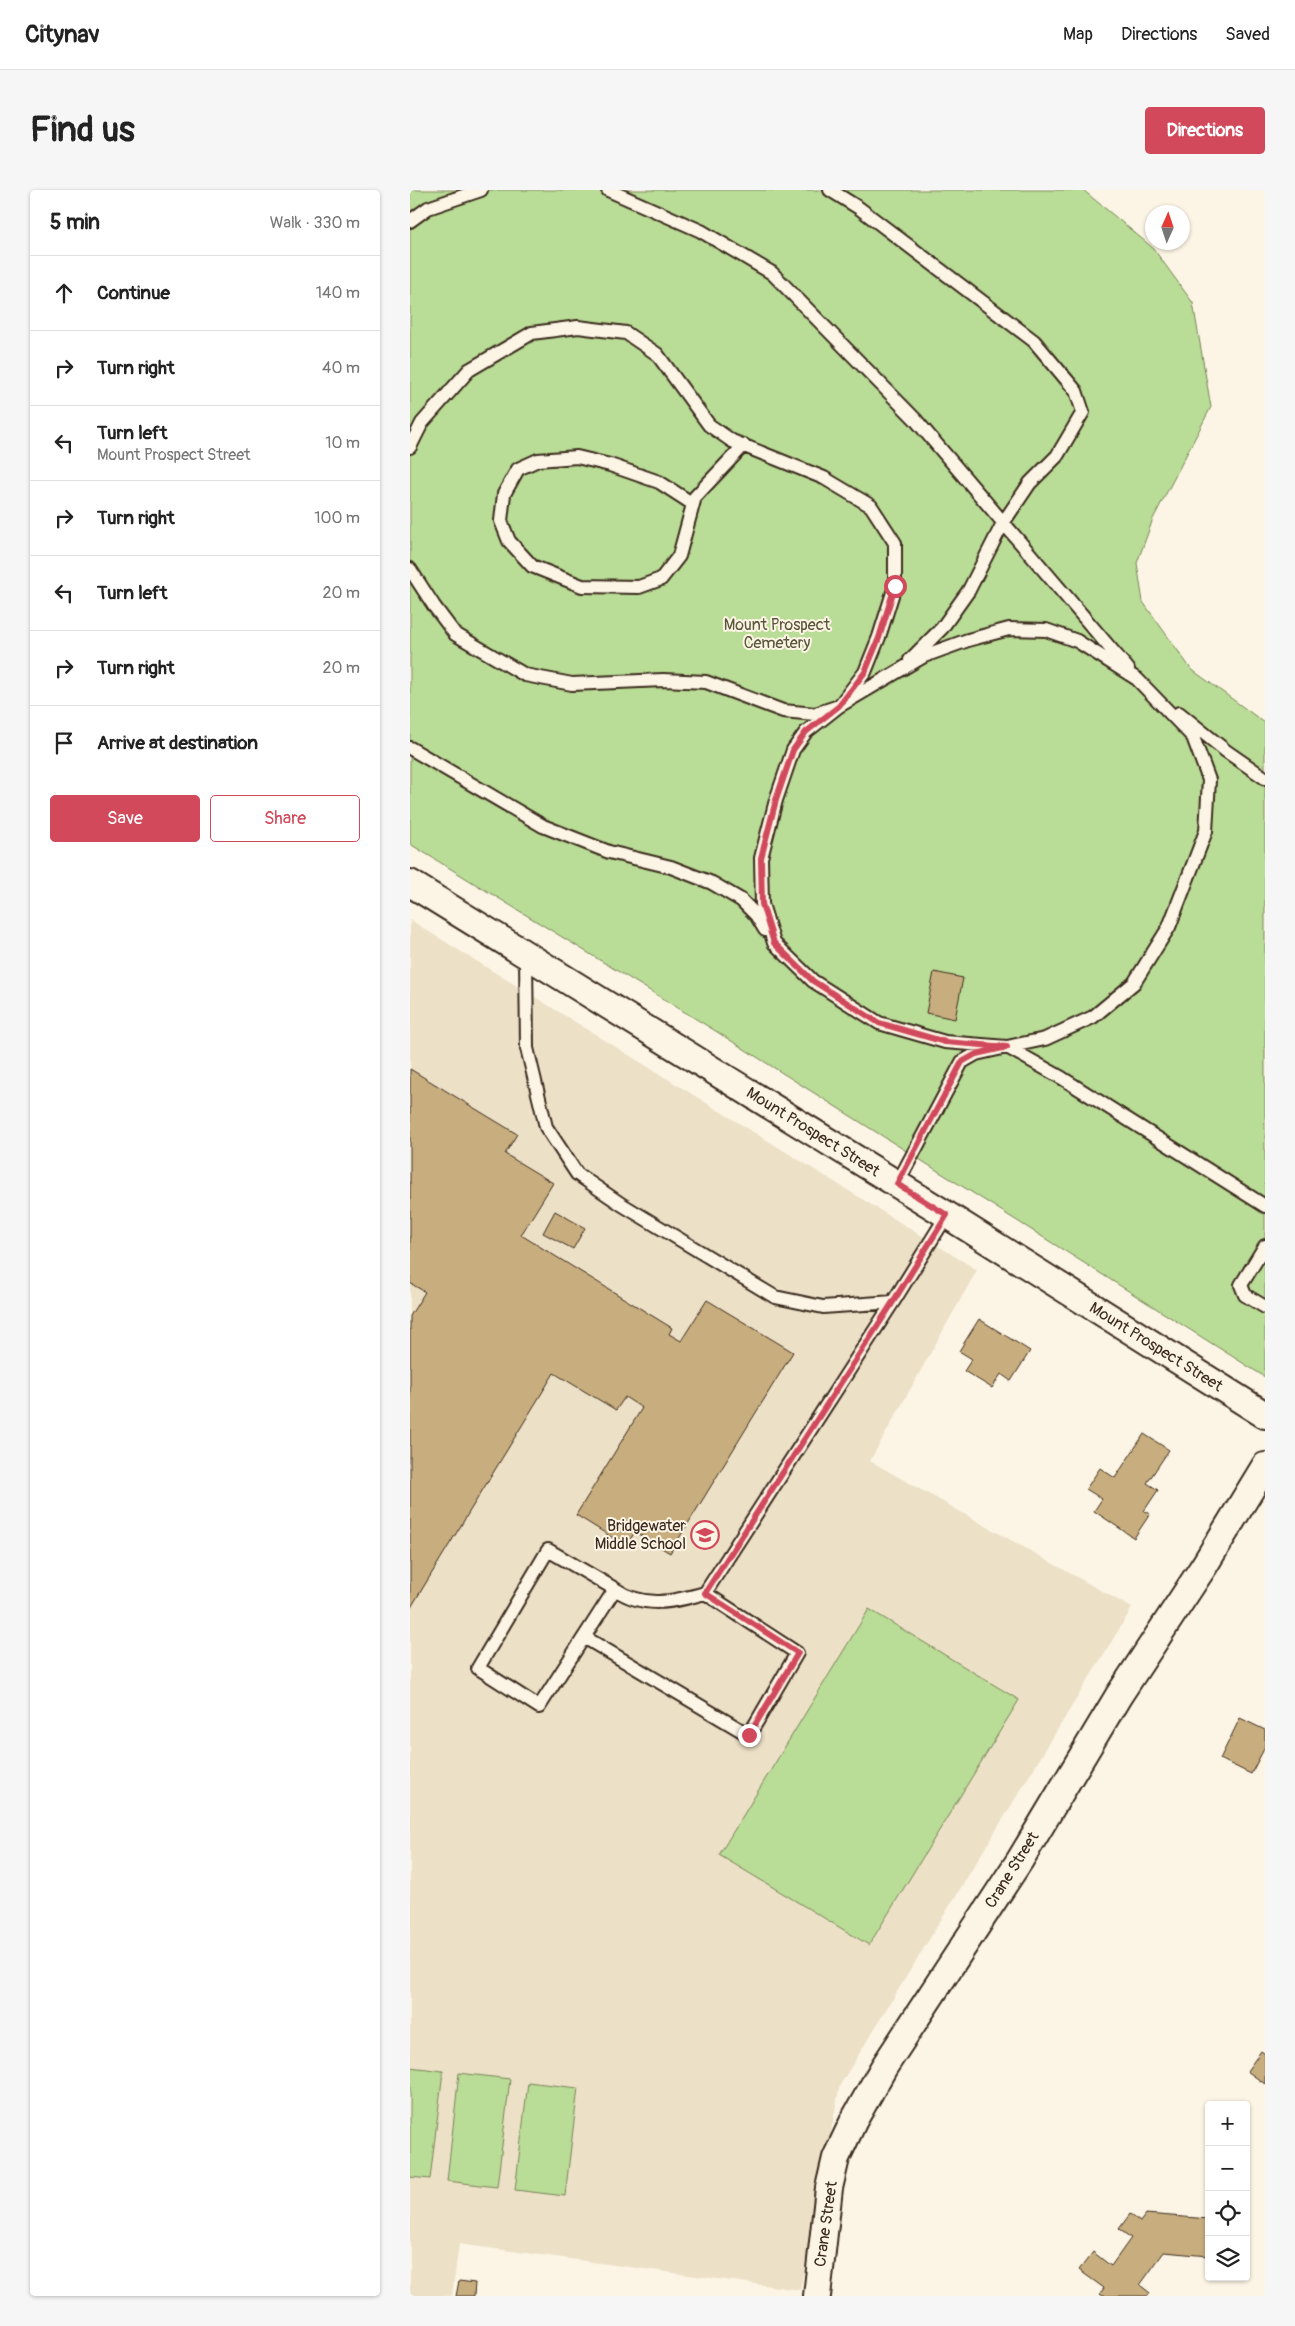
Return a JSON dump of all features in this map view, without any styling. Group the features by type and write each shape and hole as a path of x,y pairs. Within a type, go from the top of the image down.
{"street":[{"name":"Mount Prospect Street","path":"410,883 947,1215 1265,1415"},
{"name":"Crane Street","path":"817,2296 829,2188 836,2158 854,2120 884,2067 1020,1860 1119,1695 1204,1566 1265,1466"}],"lane":[{"path":"410,221 428,208 481,190"},
{"path":"608,190 701,231 772,273 915,418 1137,679 1193,737 1208,780 1206,830 1169,927 1134,983 1093,1017 1045,1039 976,1054 962,1062 897,1184"},
{"path":"830,190 859,208 1034,341 1076,391 1083,412 1056,456 1030,483 1003,523 969,590 942,628 900,670"},
{"path":"410,446 422,423 469,370 532,333 578,327 626,333 657,354 709,425 732,441 824,478 871,506 895,543 895,586 879,638 865,672 839,706 815,714 783,711 706,682 663,680 572,684 525,675 455,634 410,569"},
{"path":"693,504 659,482 577,456 538,460 518,469 504,494 501,521 509,541 532,566 582,586 639,587 661,579 680,556 695,497 744,445"},
{"path":"774,943 762,904 761,858 776,800 793,750 806,732 839,706 924,656 968,640 1009,629 1046,630 1077,641 1137,679 1226,751 1265,778"},
{"path":"410,748 543,826 608,852 671,867 712,882 741,900 756,915 774,943 813,981 879,1023 945,1042 1007,1047 1062,1078 1265,1206"},
{"path":"526,955 527,1048 546,1127 577,1174 621,1204 775,1296 823,1307 893,1302"},
{"path":"615,1590 540,1707 478,1668 548,1550 615,1590 646,1603 673,1602 705,1593 947,1215"},
{"path":"1265,1246 1241,1285 1245,1295 1265,1307"},
{"path":"584,1637 749,1735 798,1653 705,1593"}],"shaded area":[{"name":"Bridgewater Middle School","path":"410,920 977,1270 870,1461 1132,1608 840,2085 800,2290 459,2244 452,2296 410,2296"}],"green space":[{"name":"Mount Prospect Cemetery","path":"410,190 1083,190 1145,241 1145,250 1154,250 1193,303 1211,407 1153,519 1137,563 1143,602 1191,669 1265,723 1265,1377 714,1030 410,844"},
{"path":"869,1609 1019,1700 869,1945 719,1855"},
{"path":"410,2067 443,2071 430,2179 410,2177"},
{"path":"459,2073 510,2079 497,2187 447,2181"},
{"path":"528,2082 578,2088 565,2196 515,2190"}],"building":[{"path":"934,972 963,978 955,1019 926,1013"},
{"path":"410,1069 517,1134 505,1154 553,1183 521,1235 672,1328 669,1334 681,1341 707,1300 793,1352 670,1553 635,1532 626,1546 576,1515 642,1408 625,1397 616,1410 554,1373 410,1609 410,1316 425,1292 410,1283"},
{"path":"555,1211 585,1228 573,1249 543,1233"},
{"path":"979,1319 1030,1351 1011,1381 1001,1374 992,1388 964,1371 972,1359 959,1351"},
{"path":"1144,1434 1169,1450 1147,1483 1158,1490 1144,1511 1150,1514 1134,1538 1094,1511 1102,1499 1086,1489 1100,1468 1115,1478"},
{"path":"1240,1718 1265,1730 1265,1747 1251,1774 1220,1759"},
{"path":"1261,2051 1265,2054 1265,2084 1247,2071"},
{"path":"1130,2214 1140,2222 1146,2214 1205,2219 1205,2256 1164,2252 1140,2285 1150,2293 1148,2296 1103,2296 1100,2294 1104,2288 1079,2270 1093,2252 1111,2266 1131,2238 1119,2229"},
{"path":"459,2281 475,2283 474,2296 456,2296"}],"place":[{"name":"Bridgewater Middle School","path":"705,1535"}],"route":[{"path":"749,1735 798,1653 705,1593 947,1215 897,1184 962,1062 976,1054 1007,1047 945,1042 879,1023 813,981 774,943 762,904 761,858 776,800 793,750 806,732 839,706 865,672 879,638 895,586"}]}
